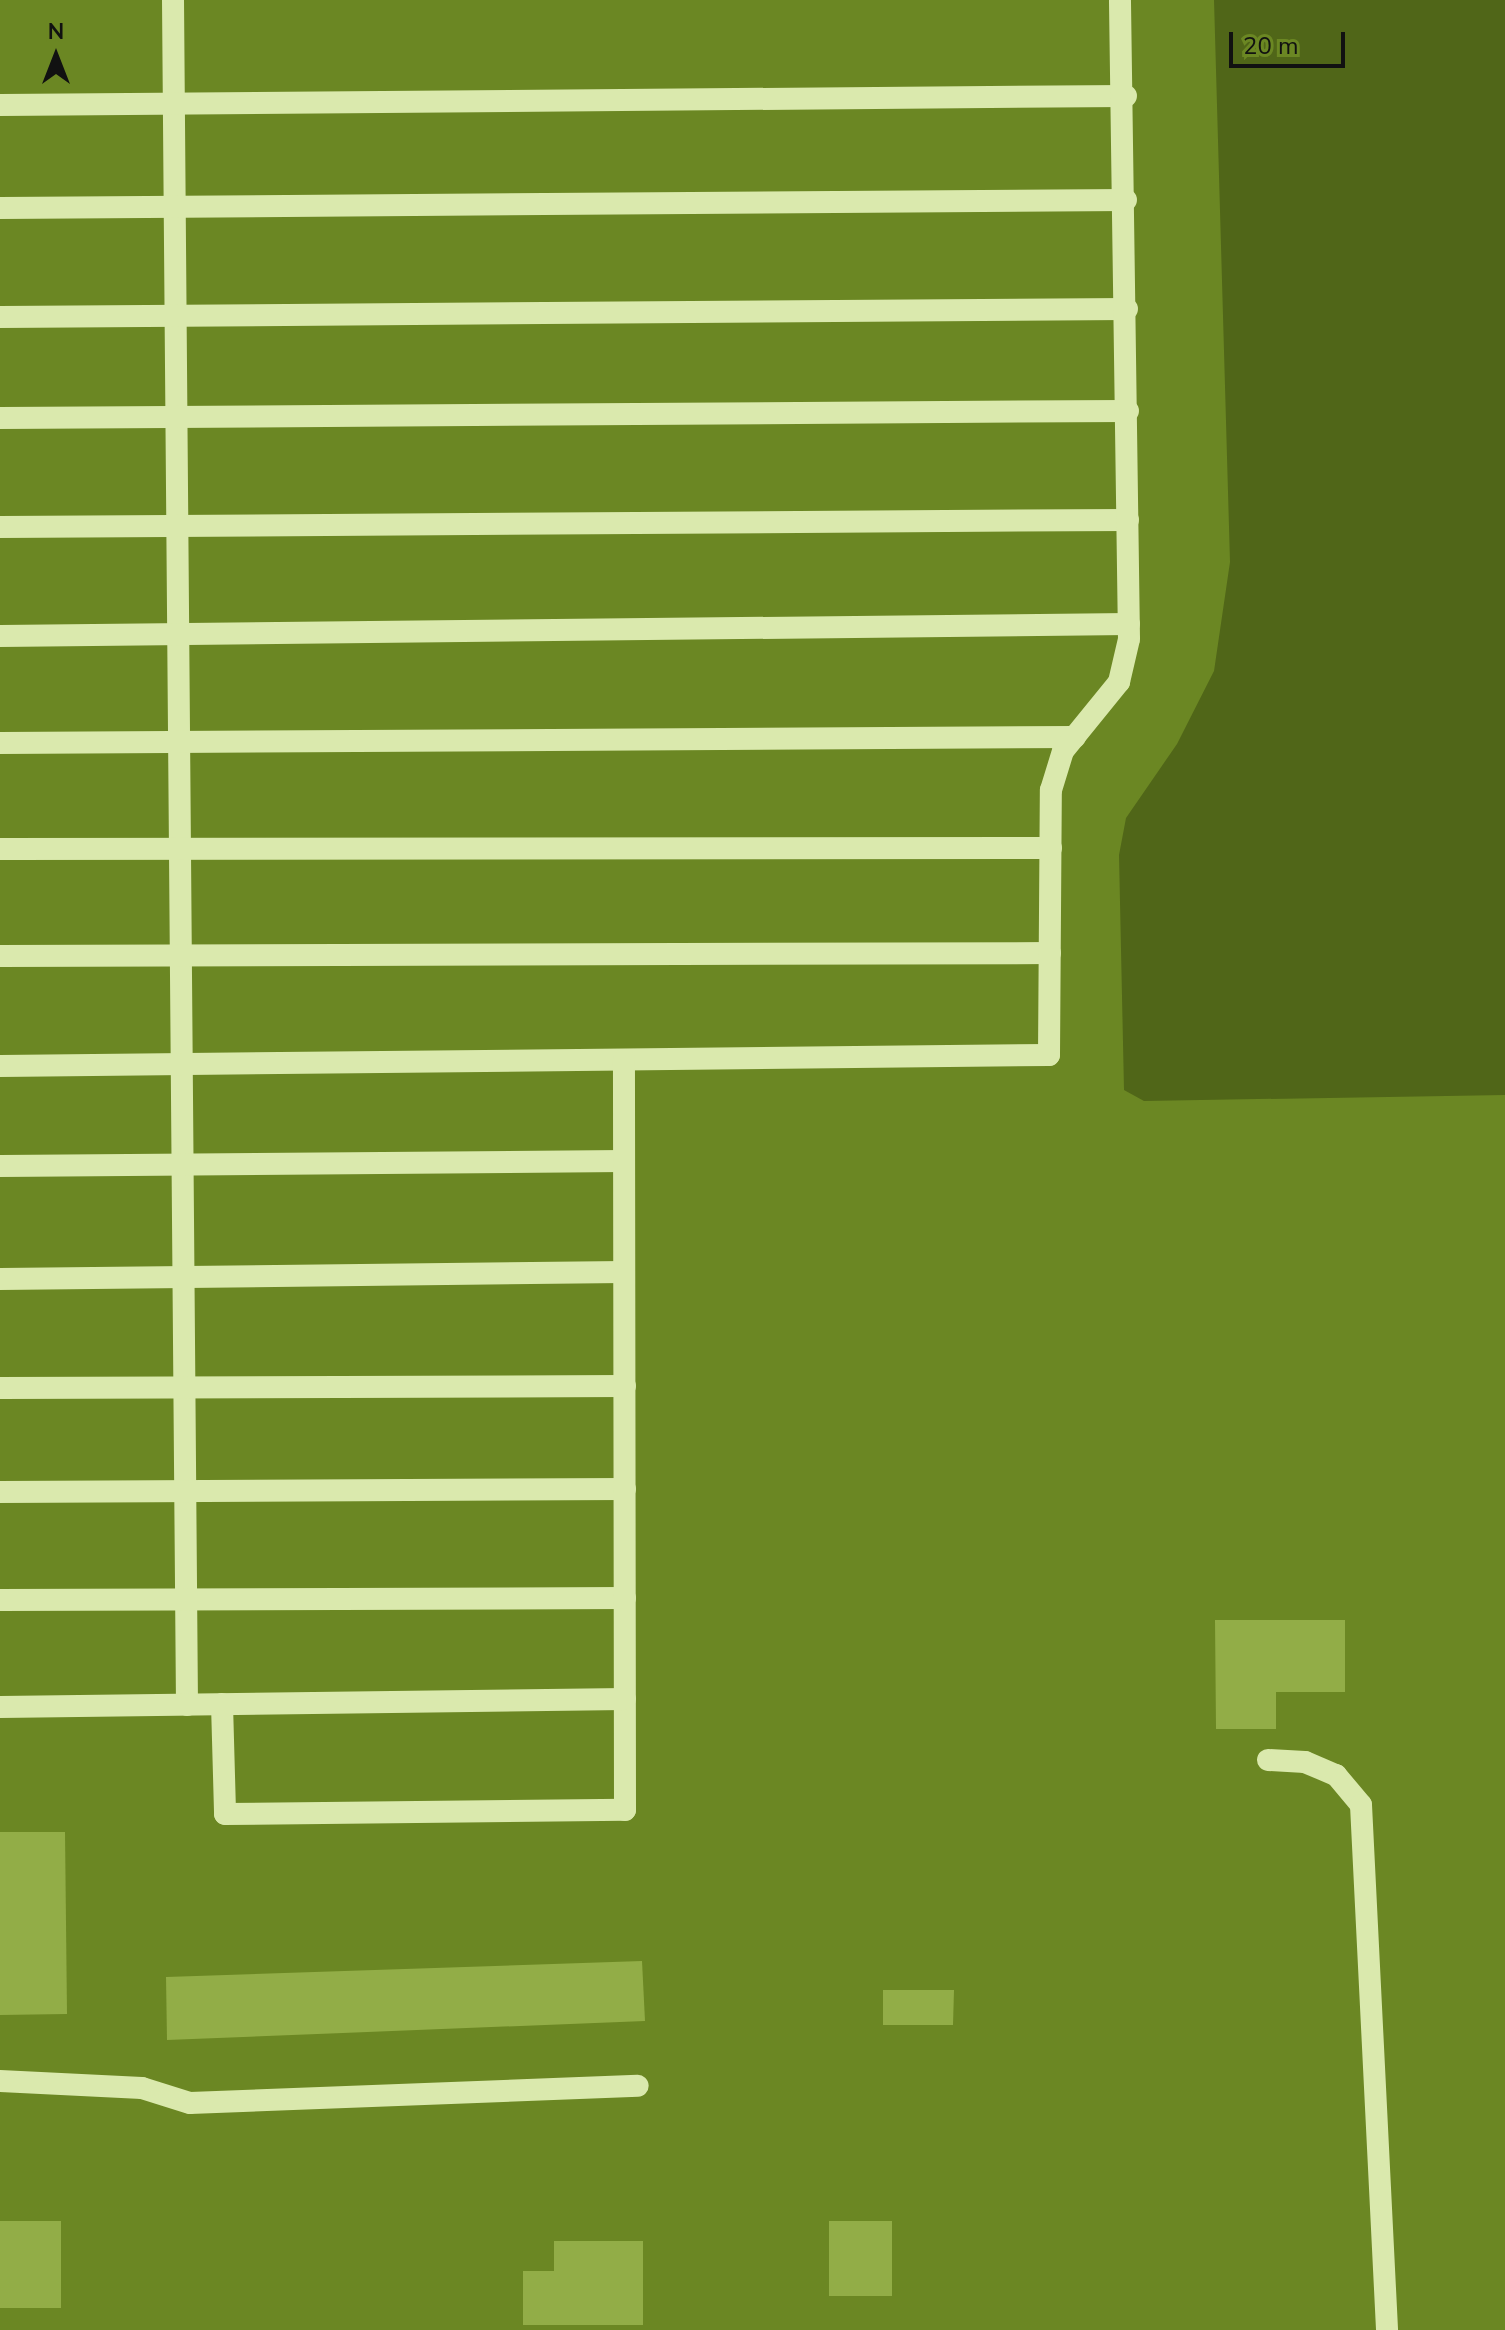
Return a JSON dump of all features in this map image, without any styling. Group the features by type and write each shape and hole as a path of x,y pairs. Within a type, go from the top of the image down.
{"lane":[{"path":"173,0 187,1705"},
{"path":"0,1066 1049,1055 1051,790 1075,737 1119,682 1129,624 1126,96 1120,0"},
{"path":"0,105 1126,96"},
{"path":"0,208 1126,200"},
{"path":"0,317 1127,309"},
{"path":"0,418 1128,411"},
{"path":"0,527 1128,520"},
{"path":"0,636 1129,624"},
{"path":"0,743 1075,737"},
{"path":"0,849 1051,848"},
{"path":"0,956 1050,953"},
{"path":"222,1704 225,1814 625,1810 624,1060"},
{"path":"0,1166 624,1161"},
{"path":"0,1279 624,1272"},
{"path":"0,1388 625,1386"},
{"path":"0,1492 625,1489"},
{"path":"0,1600 625,1598"},
{"path":"0,1707 625,1699"},
{"path":"1268,1760 1305,1762 1336,1775 1361,1805 1387,2330"},
{"path":"0,2081 142,2088 190,2103 638,2086"}],"shaded area":[{"path":"1214,0 1505,0 1505,1095 1144,1101 1124,1090 1119,855 1126,818 1177,744 1214,671 1230,562"}],"building":[{"path":"1215,1620 1345,1620 1345,1692 1276,1692 1276,1729 1216,1729"},
{"path":"0,1832 65,1832 67,2014 0,2015"},
{"path":"642,1961 645,2021 167,2040 166,1977"},
{"path":"883,1990 954,1990 953,2025 883,2025"},
{"path":"0,2221 61,2221 61,2308 0,2308"},
{"path":"829,2221 892,2221 892,2296 829,2296"},
{"path":"554,2241 643,2241 643,2325 523,2325 523,2271 554,2271"}]}
